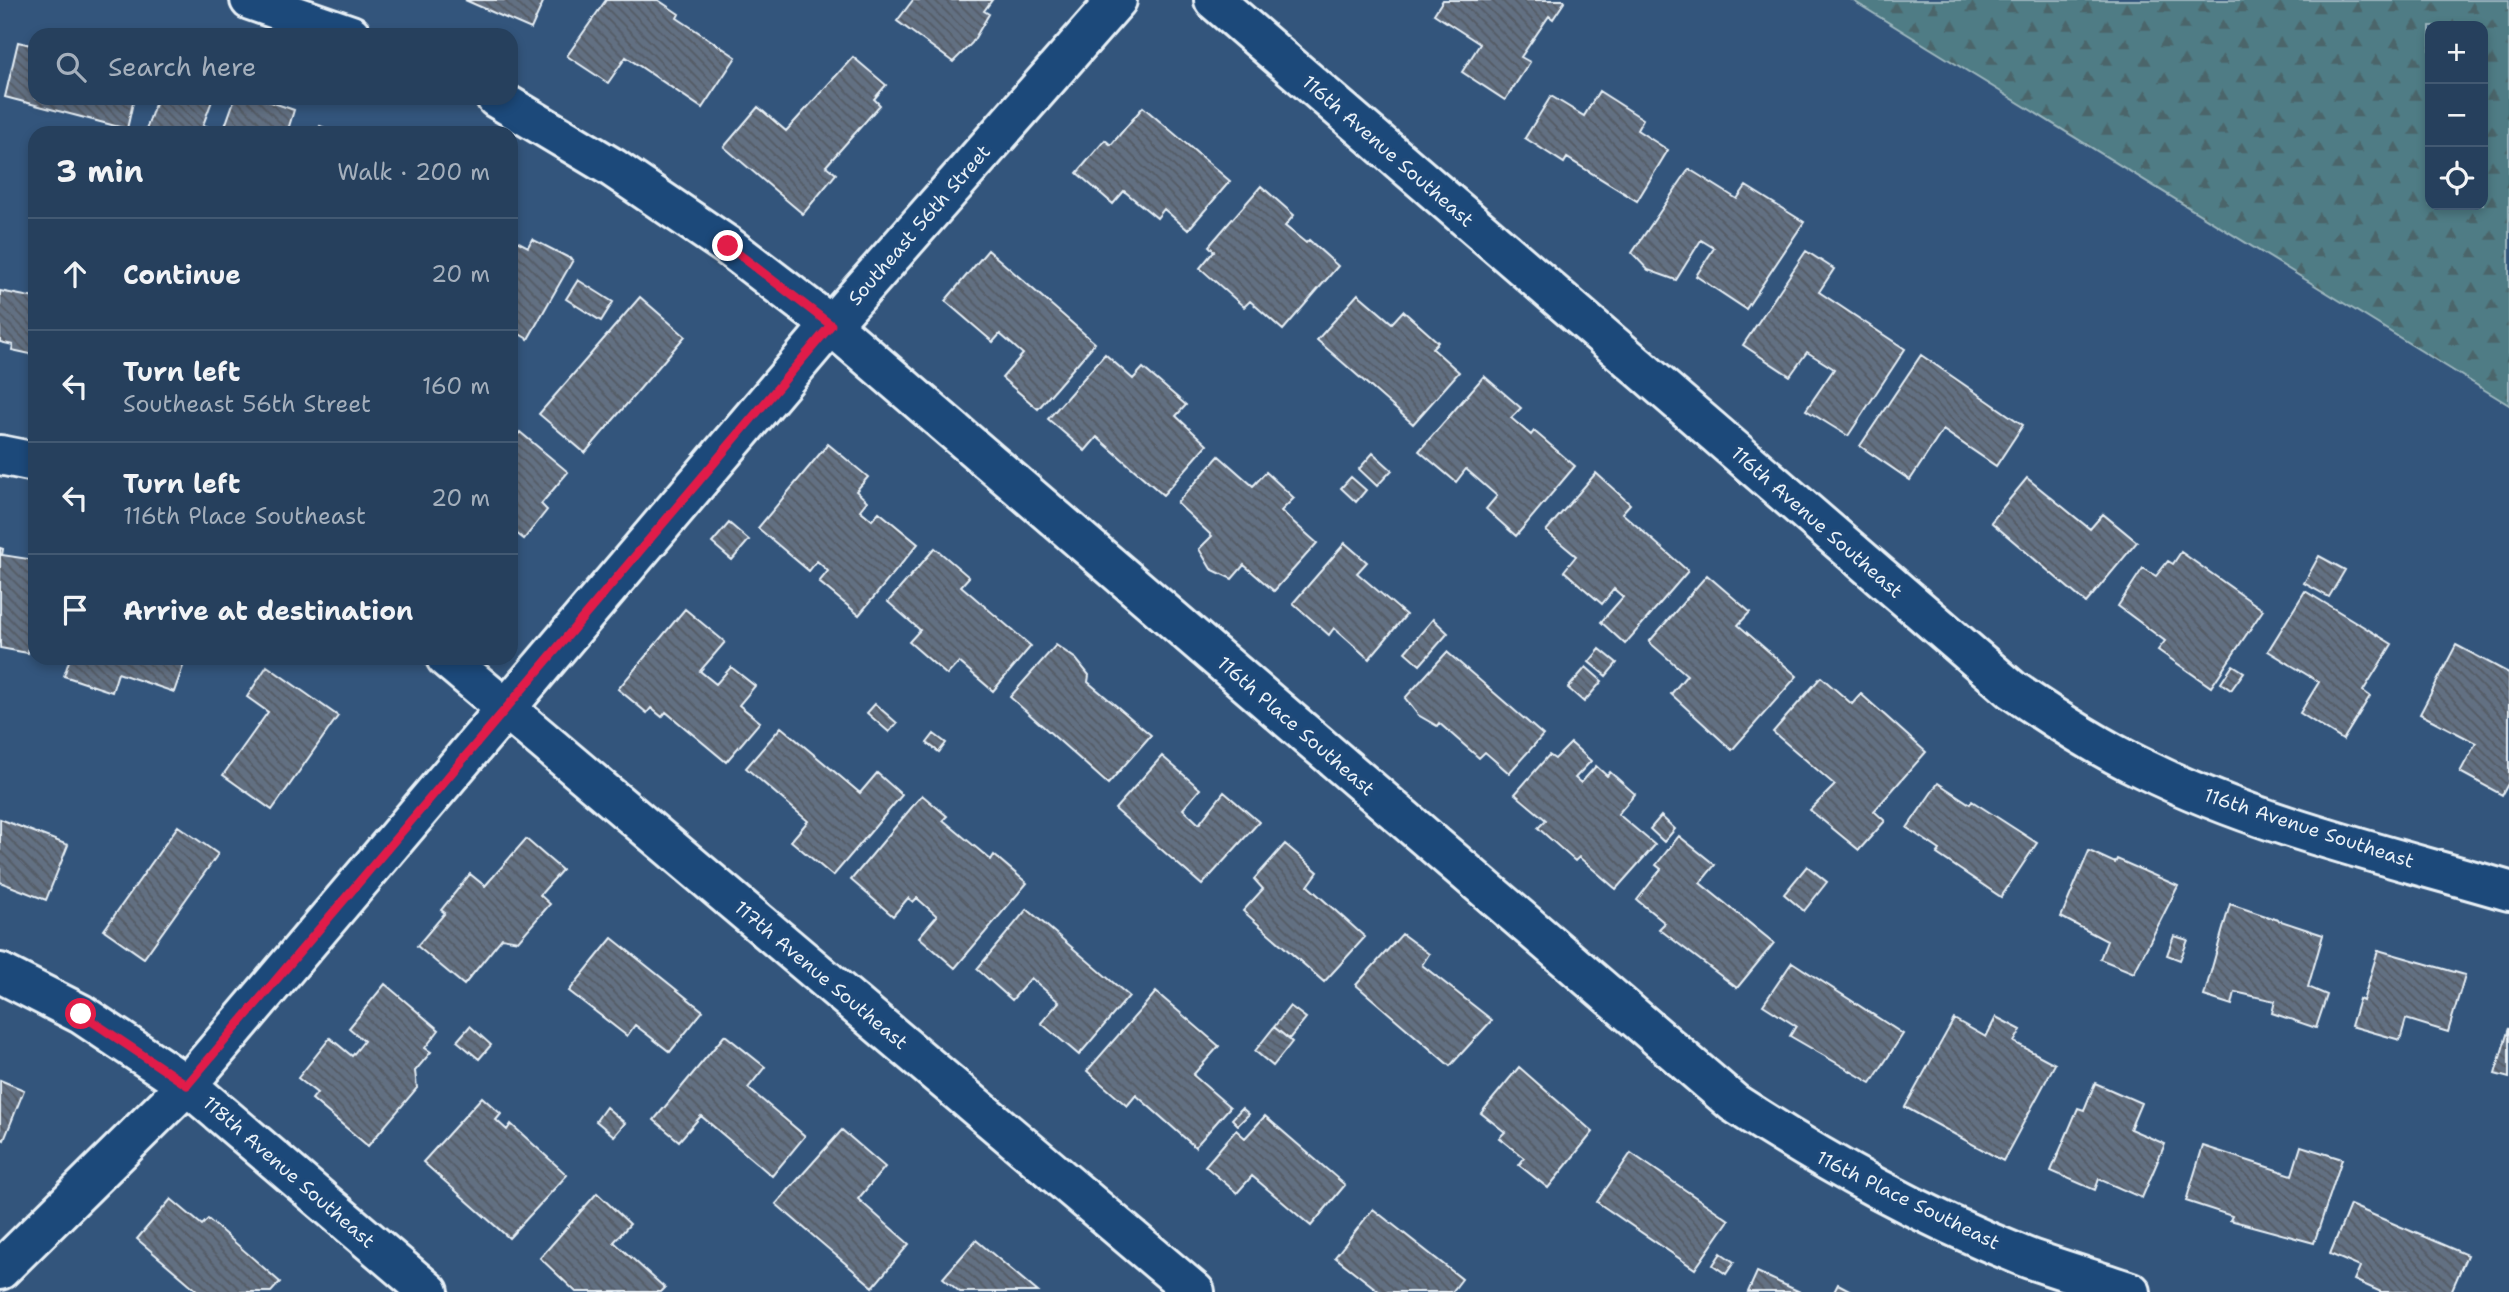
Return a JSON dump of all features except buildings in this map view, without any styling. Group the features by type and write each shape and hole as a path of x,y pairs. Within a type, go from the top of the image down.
{"street":[{"path":"250,0 331,28"},
{"name":"Southeast 56th Street","path":"0,1270 187,1085 831,325 1117,0"},
{"name":"116th Avenue Southeast","path":"1214,0 2011,689 2074,731 2143,769 2238,809 2509,891"},
{"name":"116th Place Southeast","path":"508,105 613,168 705,230 831,325 1734,1103 1820,1159 1922,1212 2026,1257 2132,1292"},
{"path":"0,455 28,461"},
{"name":"117th Avenue Southeast","path":"454,665 1176,1286"},
{"name":"118th Avenue Southeast","path":"0,973 81,1014 187,1085 429,1292"}],"green space":[{"path":"1852,0 2509,0 2509,405"}],"route":[{"path":"81,1014 187,1085 831,325 728,246"}]}
